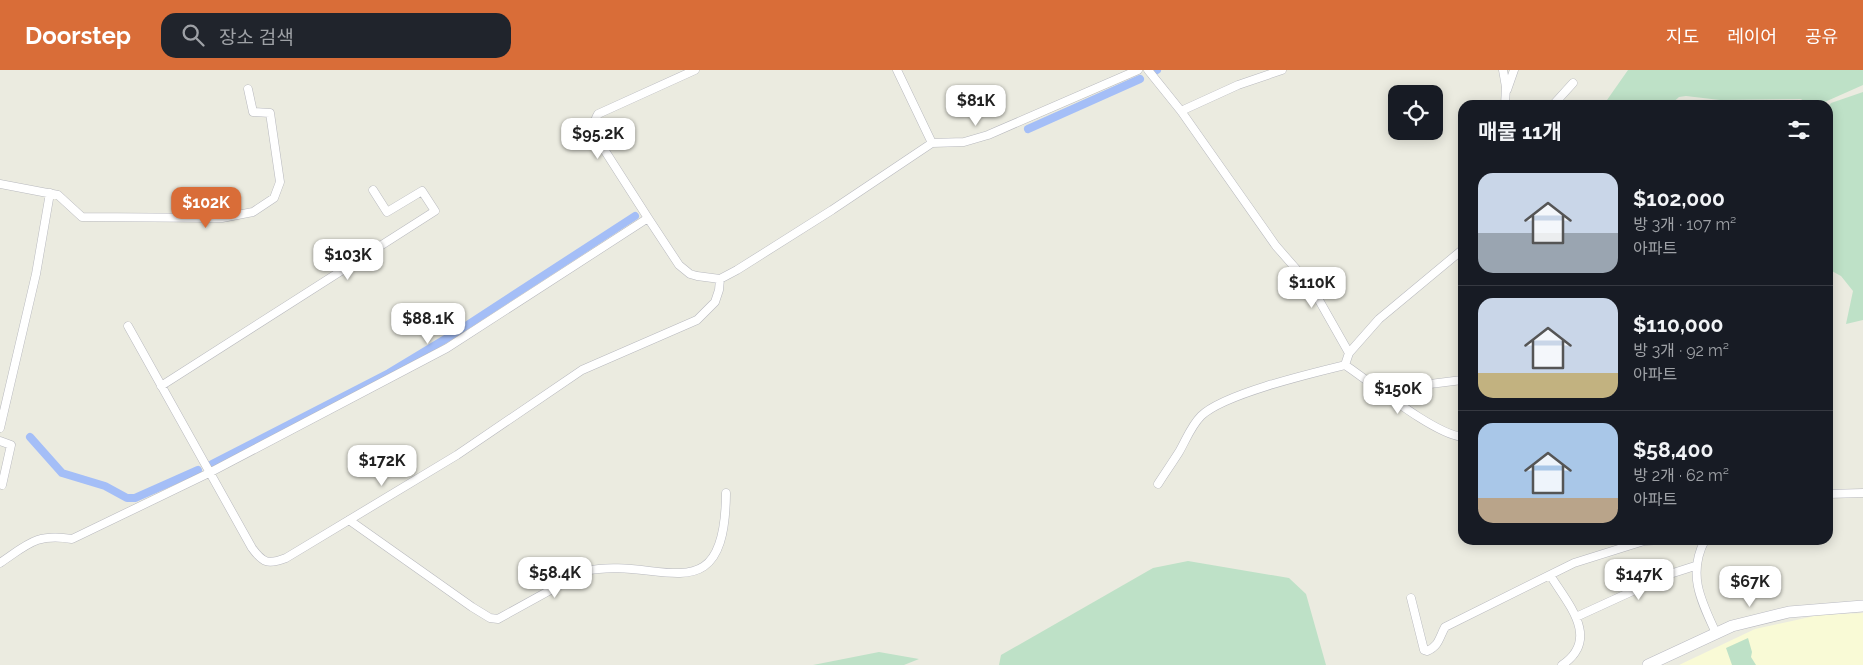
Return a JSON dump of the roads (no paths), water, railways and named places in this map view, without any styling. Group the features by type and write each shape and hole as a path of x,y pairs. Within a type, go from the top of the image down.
{"main road":[{"path":"1648,665 1732,626 1790,612 1863,606"}],"street":[{"path":"695,70 598,114 594,121 594,127 598,140 679,265 690,274 720,279 808,225 932,143 964,142 988,135 1138,70"},
{"path":"897,70 932,143"},
{"path":"1148,70 1181,111 1276,246 1311,286 1349,353"},
{"path":"1181,111 1238,85 1282,70"},
{"path":"1502,70 1506,100"},
{"path":"1506,94 1514,70"},
{"path":"1558,100 1573,83"},
{"path":"0,184 50,193 64,199 74,212 82,217 222,218 253,212 274,198 280,182 270,113 253,112 248,89"},
{"path":"160,386 435,212 422,191 387,212 373,190"},
{"path":"0,428 36,274 50,193"},
{"path":"0,563 38,538 56,536 72,539 209,473 447,348 648,218"},
{"path":"1344,365 1349,353 1379,319 1458,253"},
{"path":"128,326 252,548 260,559 276,562 286,558 457,455 582,370 697,320 715,302 720,279"},
{"path":"1158,484 1199,418 1216,404 1318,371 1344,365 1427,422 1458,436"},
{"path":"1382,390 1458,380"},
{"path":"0,441 10,445 2,485 0,484"},
{"path":"1833,494 1863,493"},
{"path":"349,520 478,611 490,618 498,619 585,571 600,568 683,574 705,567 716,555 723,536 726,516 726,494"},
{"path":"1411,598 1419,637 1424,650 1427,651 1440,642 1445,627 1574,563 1620,545"},
{"path":"1703,545 1696,566 1698,587 1704,607 1716,633"},
{"path":"1576,617 1670,574 1696,566"},
{"path":"1550,575 1579,622 1580,643 1573,657 1562,665"}],"waterway":[{"path":"1028,129 1140,79"},
{"path":"212,464 389,373 452,335 635,216"},
{"path":"30,437 62,473 105,486 127,498 135,498 198,470"}]}
